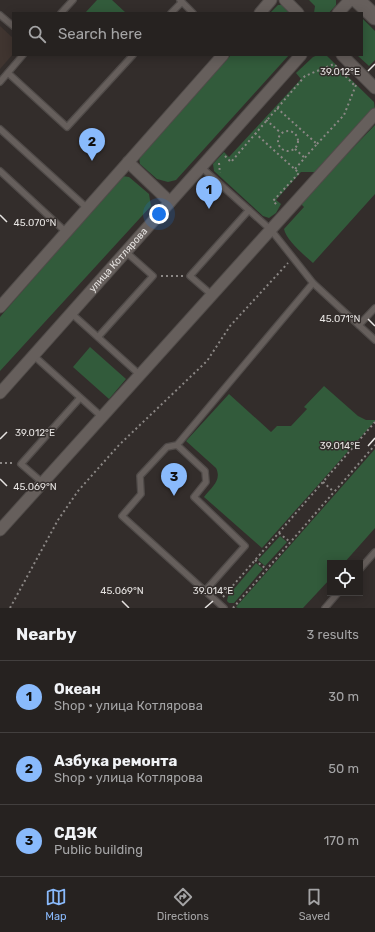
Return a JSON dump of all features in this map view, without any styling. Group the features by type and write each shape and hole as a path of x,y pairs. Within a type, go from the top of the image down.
{"main road":[{"path":"357,0 375,17"}],"street":[{"path":"261,12 272,0"},
{"path":"285,0 297,12"},
{"path":"339,12 350,0"},
{"path":"0,307 222,56"},
{"name":"улица Котлярова","path":"0,393 300,56"},
{"path":"343,56 375,88"},
{"path":"0,530 375,114"},
{"path":"128,162 170,202"}],"lane":[{"path":"62,12 73,0"},
{"path":"172,12 181,1 192,12"},
{"path":"0,15 12,25"},
{"path":"0,82 22,56"},
{"path":"8,73 67,127 132,56"},
{"path":"0,129 87,208"},
{"path":"201,167 271,230 313,283 375,340"},
{"path":"0,171 66,232"},
{"path":"212,295 190,276 249,210"},
{"path":"98,337 153,276 126,252"},
{"path":"224,608 122,516 141,494 140,476 166,447 177,445 313,283"},
{"path":"359,325 375,308"},
{"path":"71,313 140,375"},
{"path":"33,355 102,417"},
{"path":"43,483 21,464 80,398"},
{"path":"177,445 206,471 206,482 194,497 245,546 205,591"},
{"path":"363,566 375,552"},
{"path":"325,608 335,596"}],"path":[{"path":"220,174 220,160 224,156 230,162 305,76 334,64 355,86 344,115 295,169"},
{"path":"277,108 318,144"},
{"path":"266,120 281,133"},
{"path":"295,134 300,128"},
{"path":"284,131 290,131 295,134 298,138 298,144 295,148 290,151 281,149 278,145 278,138 281,133 284,131"},
{"path":"255,134 300,173 273,202 279,207"},
{"path":"295,148 305,158"},
{"path":"277,154 281,149"},
{"path":"10,608 58,520 78,491 119,445 207,361 230,326 292,257"},
{"path":"153,276 190,276"},
{"path":"221,598 375,422"},
{"path":"233,608 375,445"},
{"path":"0,463 21,464"},
{"path":"323,482 334,492"},
{"path":"279,532 290,542"},
{"path":"255,560 267,570"}],"shaded area":[{"path":"0,26 12,37 12,55 0,69"}],"green space":[{"path":"97,0 112,0 125,12 86,12"},
{"path":"309,0 336,0 336,5 330,12 314,12 315,6"},
{"path":"278,5 283,5 291,12 271,12"},
{"path":"363,19 375,31 375,60 369,66 358,56 363,56"},
{"path":"230,56 288,56 176,180 168,182 157,179 140,164 139,157"},
{"path":"327,56 374,102 375,111 318,172 301,172 276,200 281,204 276,213 269,218 263,216 214,171 213,164 224,152 229,157 301,79 296,73 313,57"},
{"path":"375,125 375,194 313,263 300,252 288,238 284,229 304,207 300,203"},
{"path":"122,176 129,177 149,194 151,206 0,371 0,317"},
{"path":"90,347 126,379 109,399 73,367"},
{"path":"324,386 358,416 366,420 375,421 262,548 204,497 217,480 218,472 216,468 186,441 229,394 271,432 277,426 291,426 307,409 304,407"},
{"path":"375,449 375,528 347,560 327,560 327,582 303,608 236,607"},
{"path":"280,536 287,542 265,566 258,560"},
{"path":"256,563 263,569 234,603 229,603 227,601 228,596"}],"place":[{"name":"Азбука ремонта","path":"92,161"},
{"name":"Океан","path":"209,209"},
{"name":"СДЭК","path":"174,496"}]}
